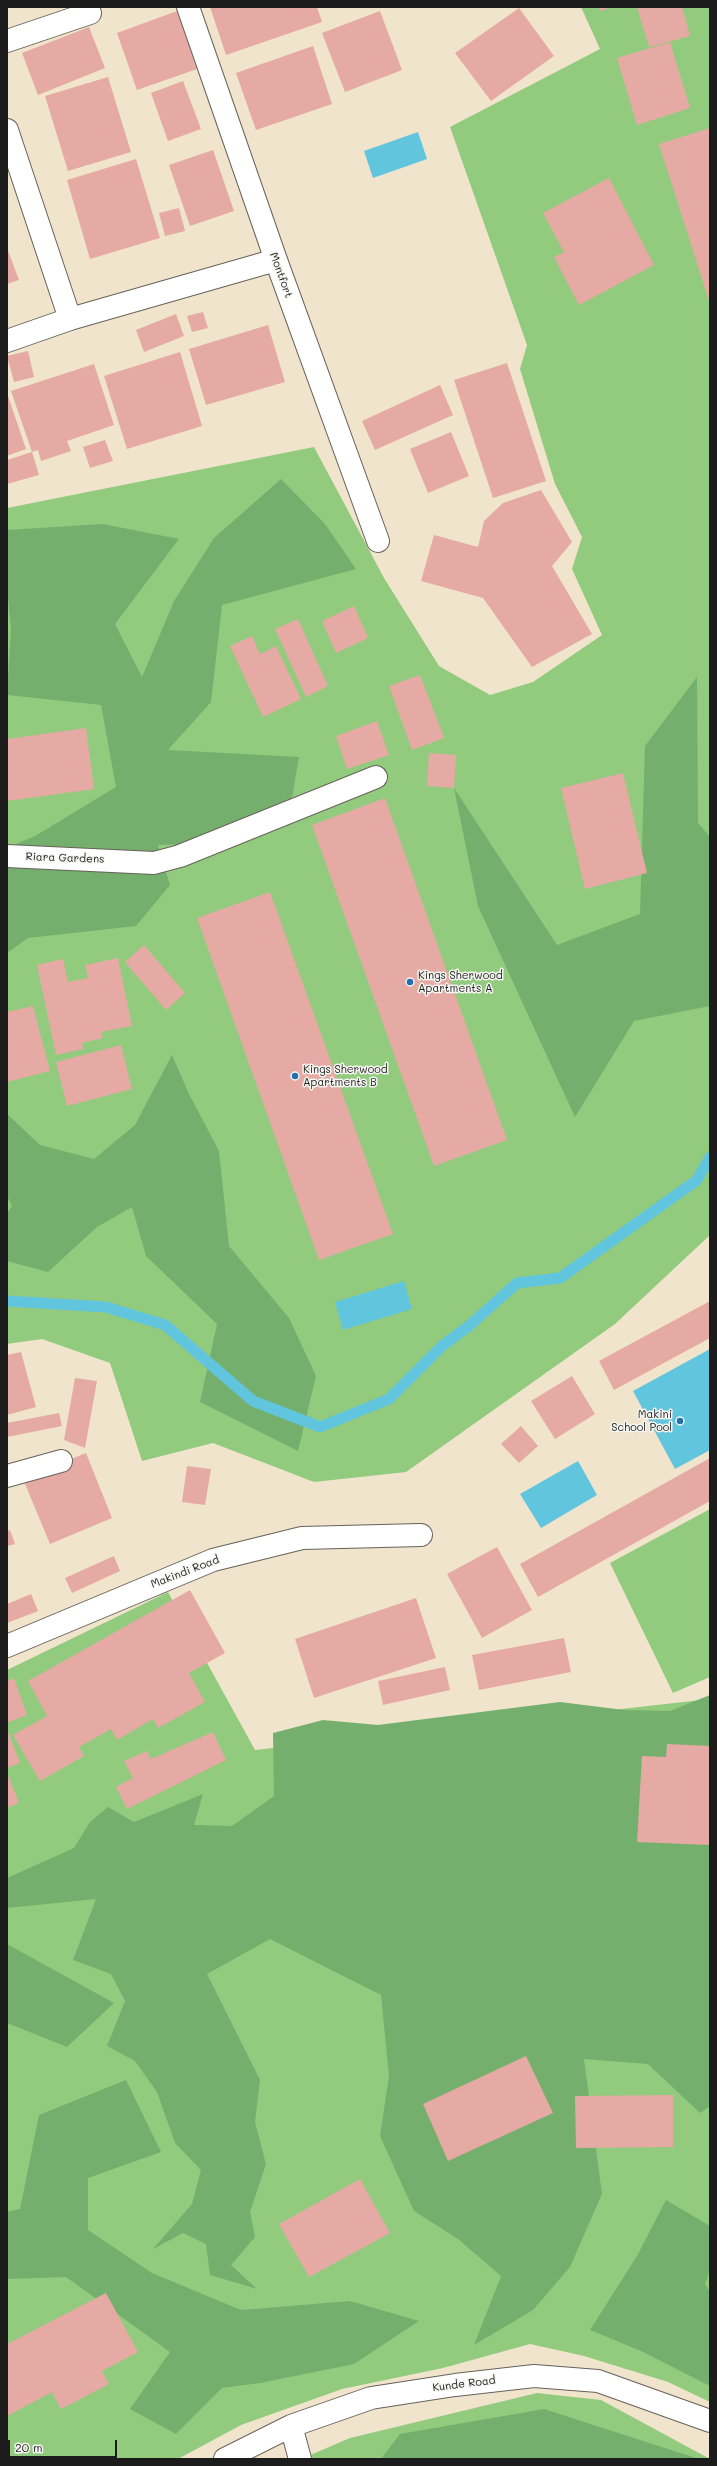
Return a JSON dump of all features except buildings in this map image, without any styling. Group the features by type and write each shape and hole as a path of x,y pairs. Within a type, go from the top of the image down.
{"street":[{"name":"Montfort","path":"188,7 276,260 378,541"},
{"path":"7,41 90,13"},
{"path":"7,130 70,319"},
{"path":"7,341 70,319 276,260"},
{"name":"Riara Gardens","path":"7,856 124,860 154,863 180,856 376,777"},
{"path":"7,1476 61,1461"},
{"name":"Makindi Road","path":"7,1646 213,1560 302,1538 420,1535"},
{"name":"Kunde Road","path":"225,2459 291,2426 371,2398 455,2385 534,2376 598,2381 710,2420"},
{"path":"291,2426 300,2459"}],"green space":[{"path":"581,7 710,7 710,1235 615,1324 406,1472 314,1482 213,1443 142,1461 110,1363 42,1339 7,1344 7,508 314,447 384,578 439,666 490,695 533,682 602,635 572,569 582,537 555,484 520,369 527,345 450,127 600,49"},
{"path":"281,479 325,524 356,569 222,605 211,702 168,750 299,757 288,821 202,844 158,845 170,885 136,926 28,938 7,953 7,848 35,836 116,787 101,705 7,695 11,629 7,588 7,530 103,524 179,539 115,624 142,677 174,601 214,538"},
{"path":"697,677 698,823 710,837 710,1006 634,1021 575,1117 478,906 454,788 557,945 640,914 645,746"},
{"path":"172,1055 189,1094 219,1151 229,1246 289,1318 316,1376 298,1451 200,1402 217,1324 146,1256 132,1207 97,1227 48,1272 7,1261 7,1213 12,1206 7,1196 7,1114 40,1145 94,1159 135,1125"},
{"path":"710,1509 710,1677 673,1693 610,1563"},
{"path":"168,1592 255,1750 710,1699 710,2402 668,2382 584,2356 530,2344 443,2368 342,2389 241,2425 178,2459 7,2459 7,1670"},
{"path":"710,1695 710,2106 700,2113 648,2064 584,2059 602,2194 570,2267 533,2310 474,2345 501,2276 458,2239 414,2211 380,2136 389,2076 381,1995 270,1939 207,1974 260,2080 255,2122 266,2164 250,2212 255,2237 231,2265 257,2289 210,2275 206,2244 183,2233 153,2249 192,2204 201,2170 175,2143 157,2092 135,2061 107,2046 125,2001 111,1974 73,1960 96,1899 7,1908 7,1878 74,1848 90,1822 108,1807 134,1822 203,1794 194,1825 232,1826 274,1796 273,1733 323,1720 378,1725 560,1702 624,1710 670,1711"},
{"path":"7,1944 114,2003 67,2047 7,2023"},
{"path":"126,2080 161,2152 88,2178 88,2230 152,2273 241,2310 350,2301 419,2321 354,2364 260,2383 222,2388 176,2434 130,2409 170,2352 66,2277 7,2279 7,2212 20,2209 39,2115"},
{"path":"666,2200 710,2226 710,2269 705,2284 710,2292 710,2386 641,2351 590,2330 637,2256"},
{"path":"537,2393 601,2400 710,2459 301,2459 350,2438"},
{"path":"544,2409 699,2459 381,2459 400,2434"}],"water":[{"path":"418,132 427,159 373,178 364,151"},
{"path":"404,1281 412,1309 343,1330 335,1302"},
{"name":"Makini School Pool","path":"710,1349 710,1450 675,1469 633,1391"},
{"path":"578,1461 597,1495 541,1528 520,1494"}],"waterway":[{"path":"7,1301 106,1307 165,1325 253,1401 320,1427 389,1399 442,1346 470,1325 517,1283 560,1278 697,1180 710,1157"}],"place":[{"name":"Kings Sherwood Apartments A","path":"410,982"},
{"name":"Kings Sherwood Apartments B","path":"295,1076"},
{"name":"Makini School Pool","path":"680,1421"}]}
